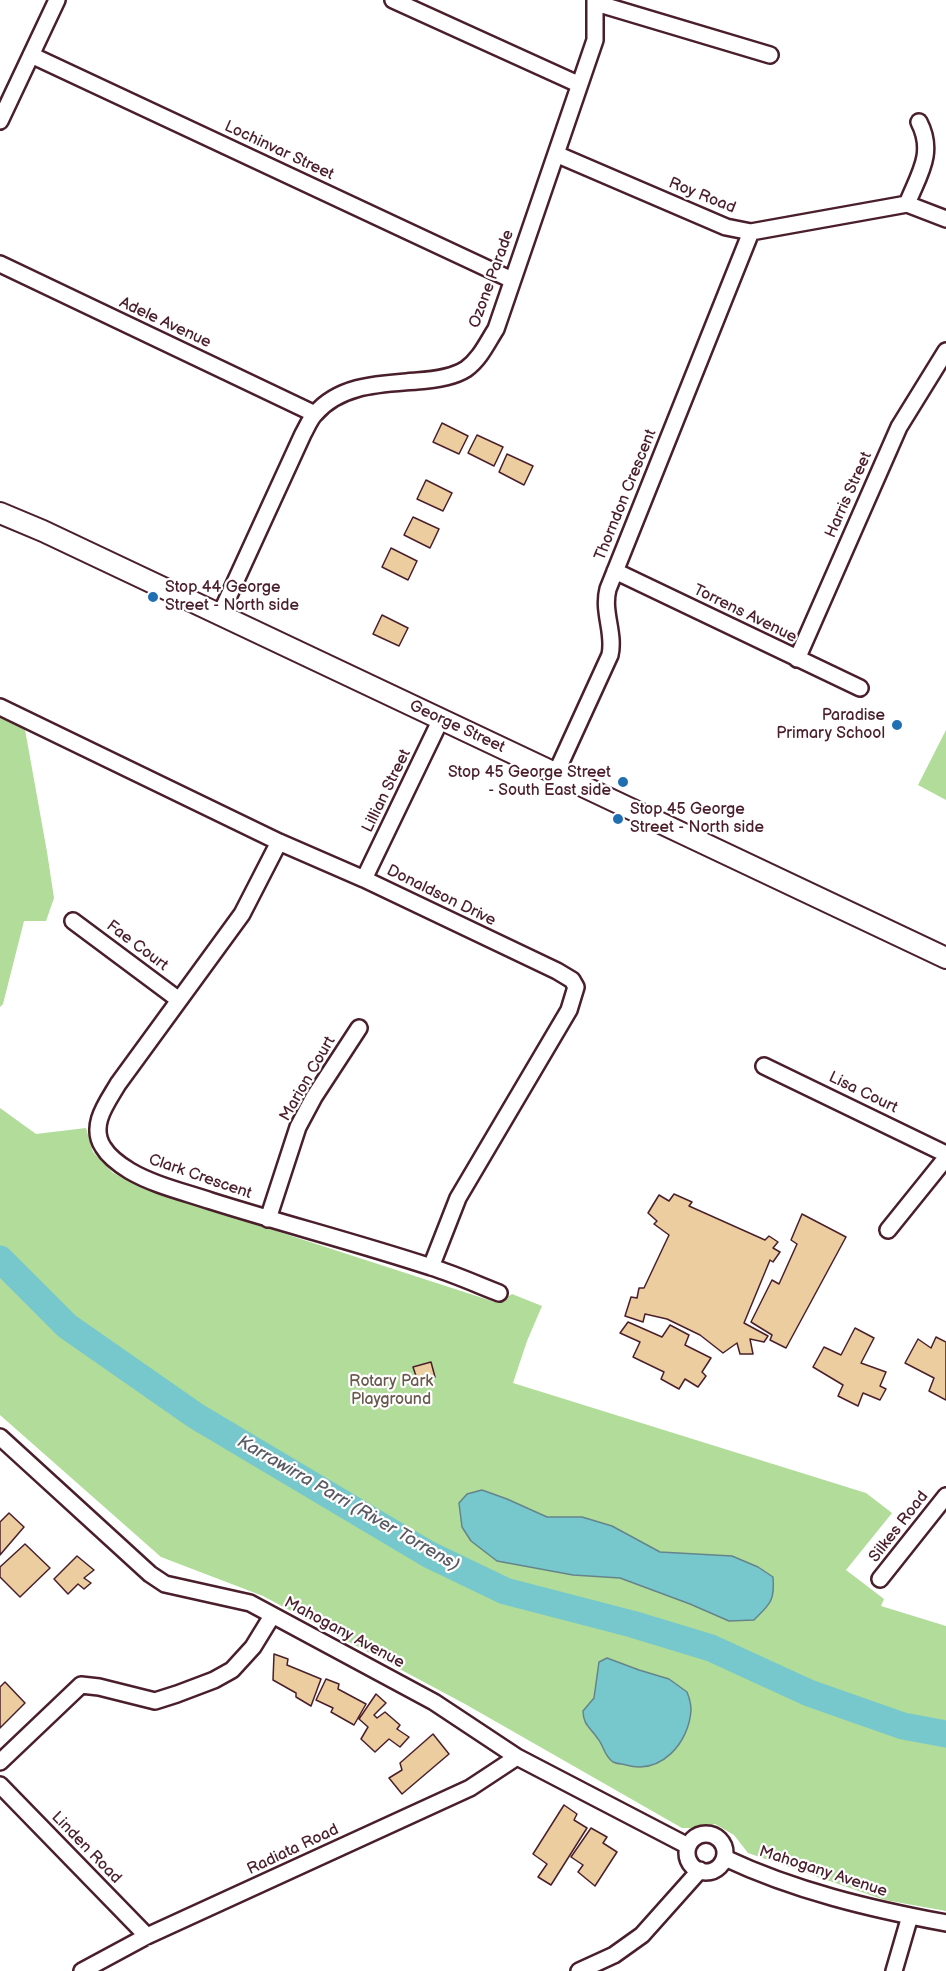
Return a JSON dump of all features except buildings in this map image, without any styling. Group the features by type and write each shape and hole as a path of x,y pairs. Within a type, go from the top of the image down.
{"street":[{"path":"0,121 57,0"},
{"path":"393,0 578,84"},
{"path":"596,2 770,55"},
{"name":"Ozone Parade","path":"220,615 303,434 315,414 333,399 352,390 375,384 431,380 464,370 480,355 496,329 578,84 595,40 596,2"},
{"name":"Lochinvar Street","path":"31,55 512,280"},
{"path":"919,122 924,131 927,148 926,160 907,204 946,219"},
{"name":"Roy Road","path":"556,154 726,227 752,232 907,204"},
{"name":"Thorndon Crescent","path":"556,773 610,655 612,645 605,601 615,571 752,232"},
{"name":"Adele Avenue","path":"0,264 315,414"},
{"name":"Harris Street","path":"797,659 899,427 946,351"},
{"name":"George Street","path":"0,513 43,531 946,958"},
{"name":"Torrens Avenue","path":"615,571 860,688"},
{"name":"Donaldson Drive","path":"0,707 572,980 576,987 569,1010 458,1198 431,1267"},
{"name":"Lillian Street","path":"364,879 441,719"},
{"name":"Clark Crescent","path":"279,842 242,914 178,1000 106,1104 99,1119 97,1132 101,1145 110,1156 129,1171 149,1180 268,1219 431,1267 499,1293"},
{"name":"Fae Court","path":"73,921 178,1000"},
{"name":"Marion Court","path":"268,1219 298,1127 314,1097 360,1028"},
{"name":"Lisa Court","path":"764,1066 946,1154"},
{"path":"888,1230 946,1158"},
{"name":"Mahogany Avenue","path":"0,1437 150,1574 165,1584 250,1604 434,1702 517,1757 688,1846"},
{"name":"Silkes Road","path":"880,1579 946,1496"},
{"path":"0,1762 81,1685 99,1687 155,1701 177,1694 214,1680 232,1670 253,1647 272,1616"},
{"name":"Radiata Road","path":"82,1971 147,1936 471,1788 517,1757"},
{"name":"Linden Road","path":"0,1785 147,1936"},
{"path":"701,1834 713,1835 722,1843 725,1858 716,1869 700,1870 691,1863 687,1852 688,1846 701,1834"},
{"name":"Mahogany Avenue","path":"725,1858 825,1896 946,1923"},
{"path":"579,1971 614,1955 642,1935 700,1870"},
{"path":"894,1971 910,1916"}],"green space":[{"path":"0,715 24,724 54,898 46,921 24,921 3,1004 0,1007"},
{"path":"946,730 946,800 918,785"},
{"name":"Rotary Park Playground","path":"0,1108 36,1134 86,1128 93,1152 113,1173 153,1191 498,1303 512,1294 542,1306 513,1383 866,1493 892,1513 846,1570 884,1599 881,1606 946,1626 946,1911 885,1900 748,1853 734,1835 715,1824 700,1828 682,1828 465,1704 263,1596 161,1557 0,1415"}],"water":[{"path":"482,1490 547,1517 582,1517 612,1526 660,1552 732,1556 758,1567 773,1577 772,1597 768,1606 754,1620 729,1621 620,1578 573,1575 497,1561 471,1541 462,1527 459,1503 467,1494"},
{"path":"607,1658 669,1679 687,1692 691,1710 685,1734 671,1754 661,1761 639,1767 613,1762 586,1723 583,1711 594,1698 599,1662"}],"waterway":[{"name":"Karrawirra Parri (River Torrens)","path":"0,1259 67,1326 196,1416 428,1554 505,1591 632,1624 711,1648 809,1693 903,1726 946,1734"}],"place":[{"name":"Stop 44 George Street - North side","path":"153,597"},
{"name":"Paradise Primary School","path":"897,725"},
{"name":"Stop 45 George Street - South East side","path":"623,782"},
{"name":"Stop 45 George Street - North side","path":"618,819"}]}
